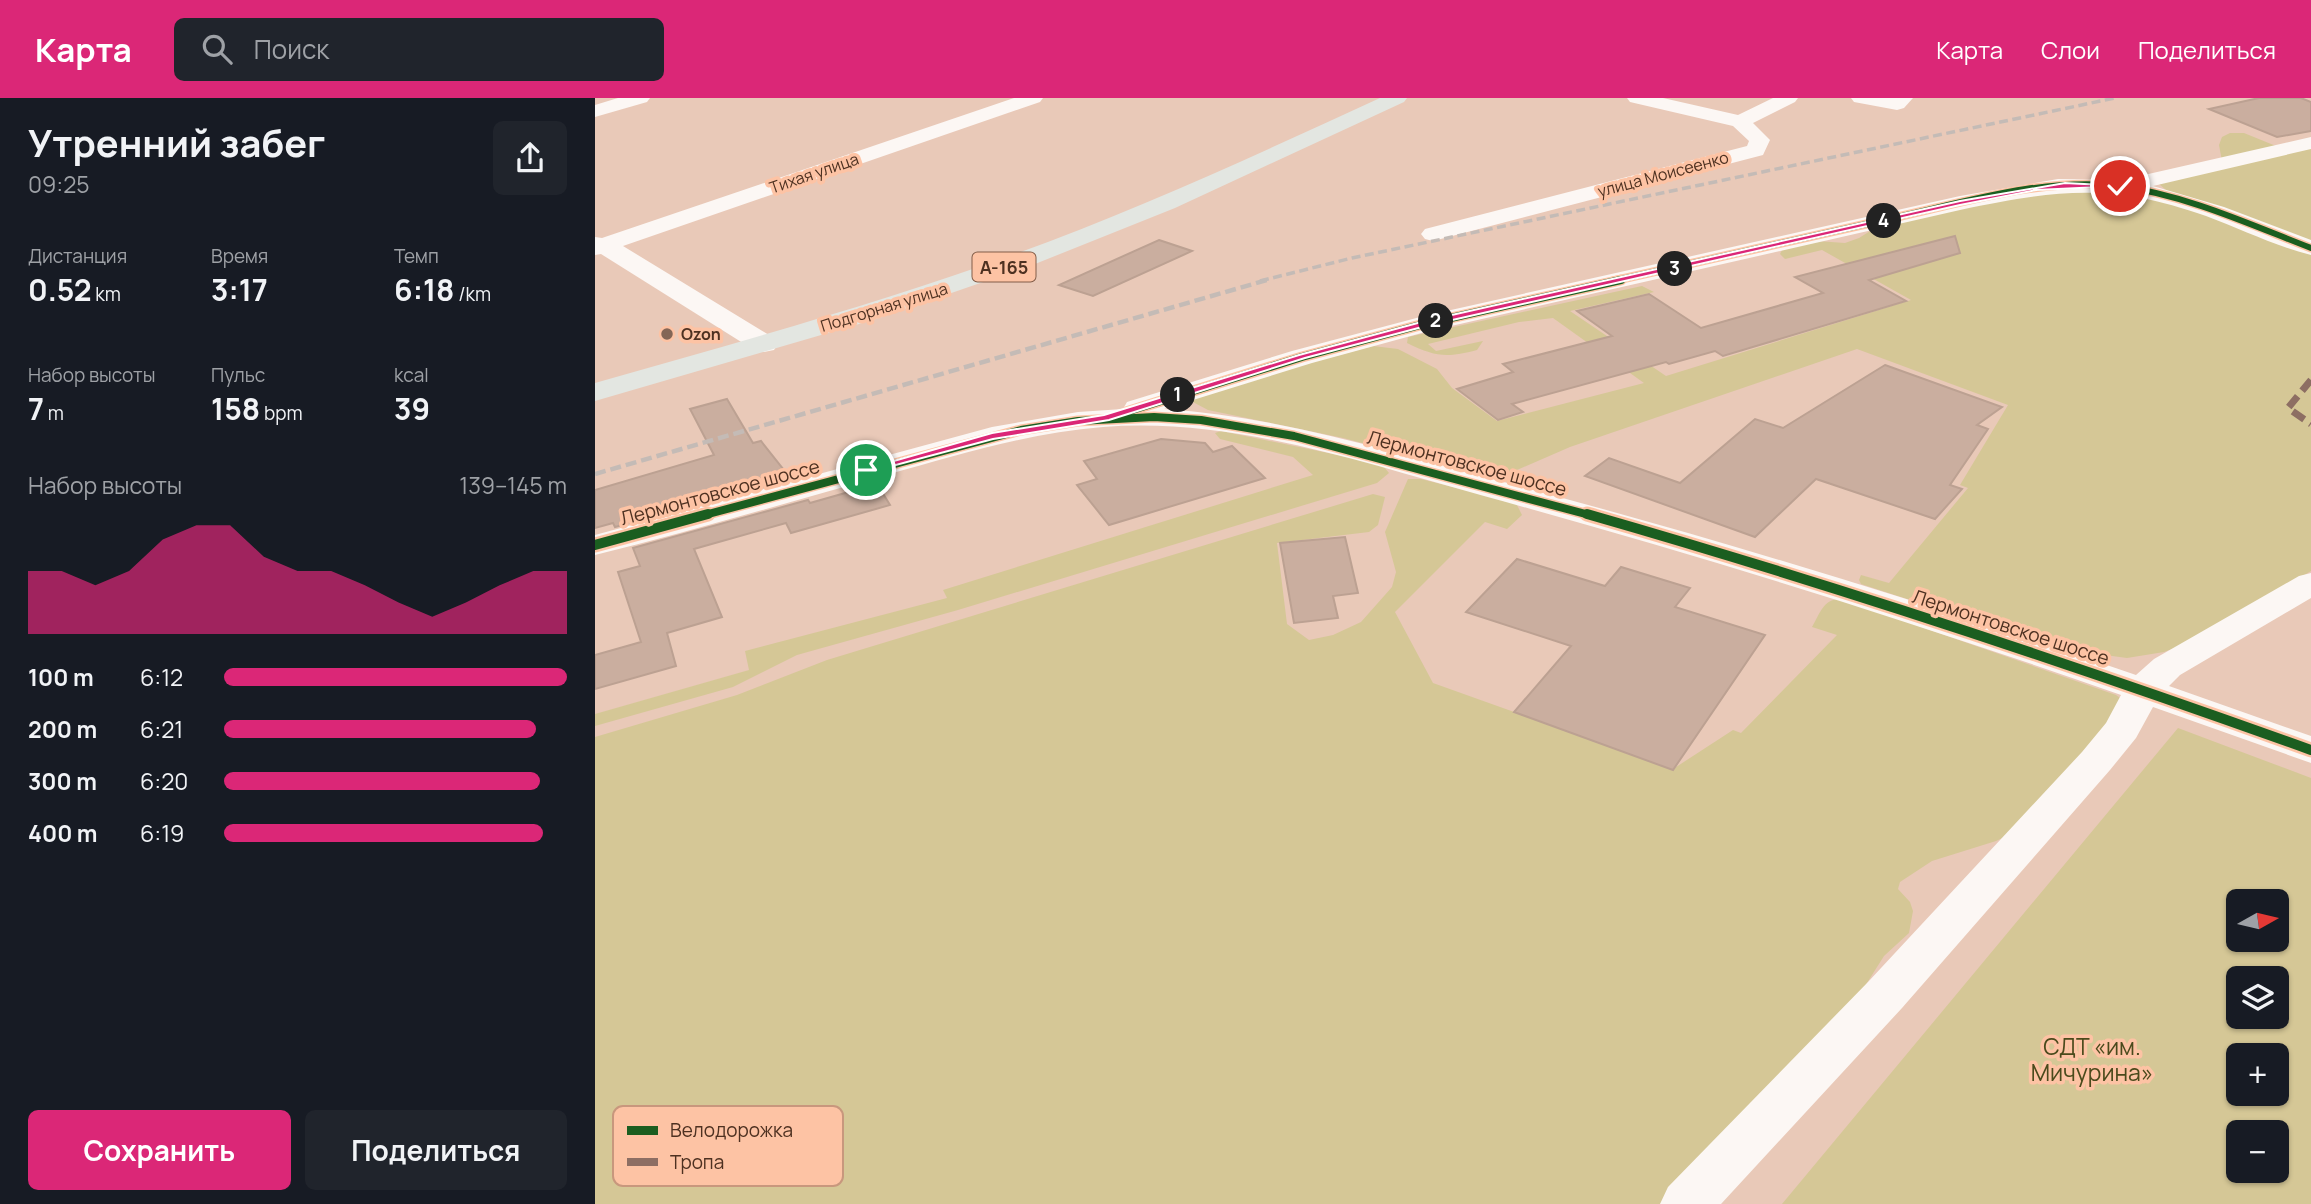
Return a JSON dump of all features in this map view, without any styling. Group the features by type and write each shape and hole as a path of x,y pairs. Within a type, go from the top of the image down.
{"main road":[{"name":"Подгорная улица","path":"595,392 946,288 1029,258 1159,204 1397,98"}],"street":[{"path":"597,110 640,98"},
{"name":"Тихая улица","path":"598,246 1033,98"},
{"name":"улица Моисеенко","path":"1433,234 1755,150 1760,140 1740,122 1641,98"},
{"path":"1740,122 1788,98"},
{"path":"1861,98 1897,104 1903,98"},
{"path":"1106,418 1302,357 1425,324 1960,203 2036,188 2065,185 2120,186 2311,143"},
{"path":"2120,186 2210,211 2311,248"},
{"path":"598,246 672,285 764,344"},
{"name":"Лермонтовское шоссе","path":"595,545 992,436 1106,418 1160,417 1219,422 1346,449 1666,535 2143,689 2311,750"},
{"path":"1687,1204 1885,995 2096,761 2122,729 2143,689 2167,667 2311,583"}],"green space":[{"path":"2230,133 2244,133 2276,146 2222,161 2219,145 2222,137"},
{"path":"2311,146 2311,242 2167,191 2158,183"},
{"path":"2096,187 2184,206 2311,252 2311,571 2201,638 2164,652 2127,658 2060,649 1861,584 1861,575 1889,583 1968,488 1960,485 2008,405 1857,349 1570,447 1517,470 1528,474 1510,482 1343,438 1208,410 1191,401 1201,392 1373,346 1398,349 1437,369 1452,388 1497,421 1644,383 1553,318 1519,322 1428,344 1436,351 1483,341 1477,350 1457,354 1441,355 1426,351 1407,343 1408,337 1642,286 1654,292 1570,311 1666,376 1911,300 1822,250 1785,259 1780,254 1782,250 1817,241 1845,243 1875,228 1992,200"},
{"path":"1221,431 1372,462 1384,467 1389,473 1377,483 958,610 797,655 733,687 595,726 595,714 749,670 745,651 947,598 943,590 1313,475 1293,457 1220,439 1215,433"},
{"path":"1408,479 1421,479 1516,503 1522,515 1507,529 1485,522 1395,612 1433,683 1673,769 1733,730 1741,733 1837,635 1812,627 1823,607 1835,599 2116,695 2123,700 2126,711 2020,830 1996,841 1932,861 1900,882 1898,889 1910,902 1913,911 1909,933 1884,956 1836,1032 1667,1204 595,1204 595,737 737,695 827,660 1373,494 1385,497 1378,525 1369,532 1277,543 1287,624 1309,640 1333,635 1361,622 1392,587 1396,572 1385,532"},
{"name":"СДТ «им. Мичурина»","path":"2178,728 2311,778 2311,1204 1782,1204"}],"building":[{"path":"2259,98 2301,98 2311,102 2311,131 2277,137 2209,109"},
{"path":"1955,236 1960,253 1869,280 1906,301 1723,356 1715,351 1669,364 1666,362 1512,404 1523,412 1498,420 1457,389 1513,372 1503,364 1612,336 1577,311 1649,294 1701,328 1823,293 1795,277"},
{"path":"1159,240 1192,251 1093,296 1059,285"},
{"path":"1885,365 2002,407 1977,425 1988,429 1950,485 1962,489 1935,519 1816,479 1755,537 1585,476 1609,458 1680,483 1755,419 1783,428"},
{"path":"727,399 753,443 761,441 791,479 615,527 613,523 595,528 595,490 714,455 690,409"},
{"path":"1161,439 1205,443 1213,452 1232,446 1265,478 1109,525 1077,485 1097,479 1084,461"},
{"path":"877,484 890,505 791,533 786,523 694,549 722,617 667,633 676,666 595,689 595,655 641,642 618,572 640,566 633,548"},
{"path":"1345,537 1358,593 1333,596 1338,618 1294,623 1280,543"},
{"path":"1517,559 1605,586 1621,567 1690,588 1675,607 1765,635 1673,770 1514,712 1571,646 1466,612"}],"railway":[{"path":"1260,281 1352,258 2115,98"},
{"path":"595,474 1267,280"}],"marked path":[{"path":"2311,380 2288,408 2311,424"}],"cycle path":[{"path":"1126,412 1302,357 1424,324 1960,203 2039,188 2098,185 2141,190 2216,212 2311,248"},
{"path":"595,545 1021,430 1107,418 1201,420 1340,447 1792,574 2001,641 2311,750"}],"place":[{"name":"Ozon","path":"667,334"}],"route":[{"path":"866,470 992,436 1106,418 1302,357 1425,324 1960,203 2036,188 2065,185 2120,186"}]}
